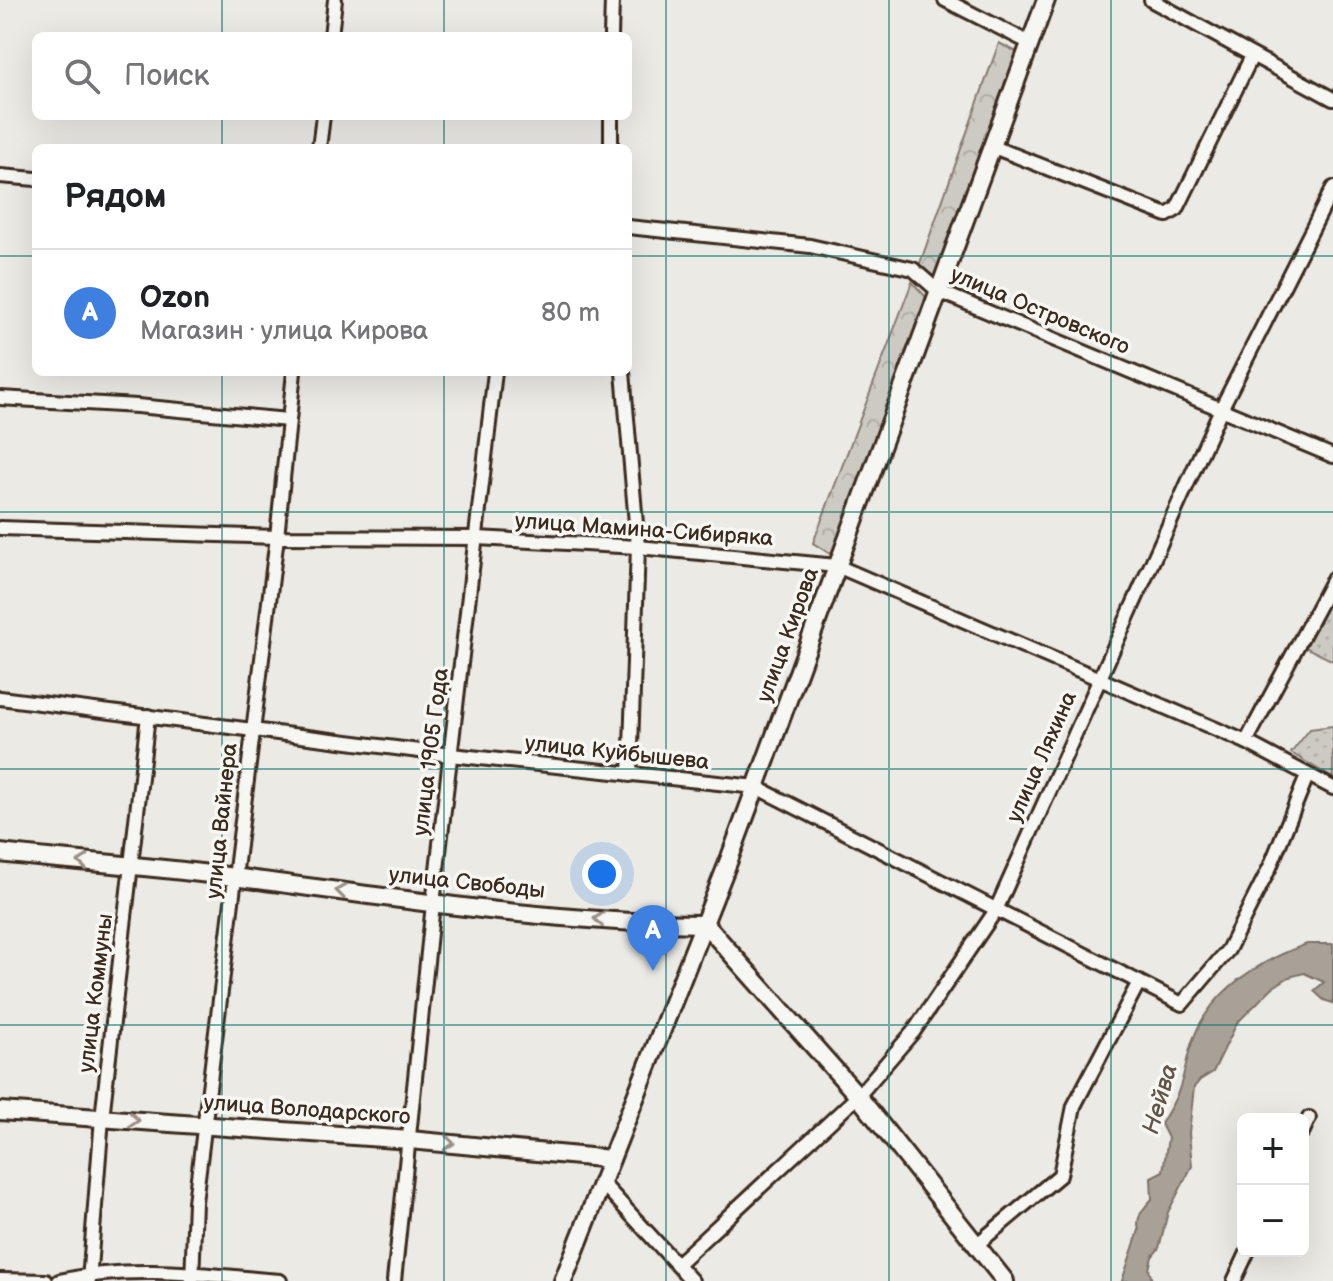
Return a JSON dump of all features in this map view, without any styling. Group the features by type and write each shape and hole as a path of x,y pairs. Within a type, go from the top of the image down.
{"main road":[{"name":"улица Кирова","path":"563,1281 705,924 1046,0"},
{"name":"улица Свободы","path":"0,853 236,877 433,904 644,923 705,924"},
{"path":"705,924 858,1096 1005,1281"},
{"name":"улица Володарского","path":"0,1111 410,1140 611,1159"}],"street":[{"path":"331,32 335,0"},
{"path":"611,32 612,0"},
{"path":"945,0 1030,43"},
{"path":"1151,0 1333,99"},
{"path":"991,146 1167,215 1177,209 1252,56"},
{"path":"320,144 322,120"},
{"path":"611,120 611,144"},
{"path":"0,176 32,179"},
{"name":"улица Ляхина","path":"677,1264 858,1096 914,1031 996,910 1221,409 1333,188"},
{"name":"улица Островского","path":"632,227 810,246 913,269 938,291 1333,456"},
{"name":"улица Вайнера","path":"192,1278 195,1202 277,537 294,376"},
{"name":"улица 1905 Года","path":"394,1281 433,904 495,376"},
{"path":"623,376 638,547 630,775"},
{"path":"0,398 137,406 288,420"},
{"name":"улица Мамина-Сибиряка","path":"0,528 277,537 477,538 638,547 837,566 1246,742 1333,788"},
{"path":"1246,742 1333,579"},
{"name":"улица Куйбышева","path":"0,698 451,755 756,787 1182,1004 1228,950 1270,867 1307,776"},
{"name":"улица Коммуны","path":"89,1278 102,1118 148,716"},
{"path":"975,1246 1060,1175 1074,1106 1139,982"},
{"path":"603,1184 692,1281"},
{"path":"1234,1281 1245,1257"},
{"path":"59,1281 126,1272 280,1281"},
{"path":"0,1280 46,1281"}],"green space":[{"path":"999,43 1017,52 936,279 919,266"},
{"path":"912,282 927,298 833,556 813,543"},
{"path":"1333,591 1333,661 1303,646"},
{"path":"1333,726 1333,778 1291,753 1310,729"}],"shaded area":[{"path":"1307,944 1333,944 1333,1003 1314,991 1324,982 1304,973 1289,977 1272,988 1237,1023 1213,1072 1194,1087 1189,1133 1192,1166 1168,1212 1159,1248 1152,1257 1149,1269 1152,1281 1122,1281 1139,1230 1139,1217 1152,1199 1151,1177 1163,1171 1168,1138 1161,1124 1179,1090 1191,1044 1202,1020 1213,1004 1240,978 1272,959"}],"place":[{"name":"Ozon","path":"653,971"}],"water label":[{"name":"Нейва","path":"1160,1099"}]}
